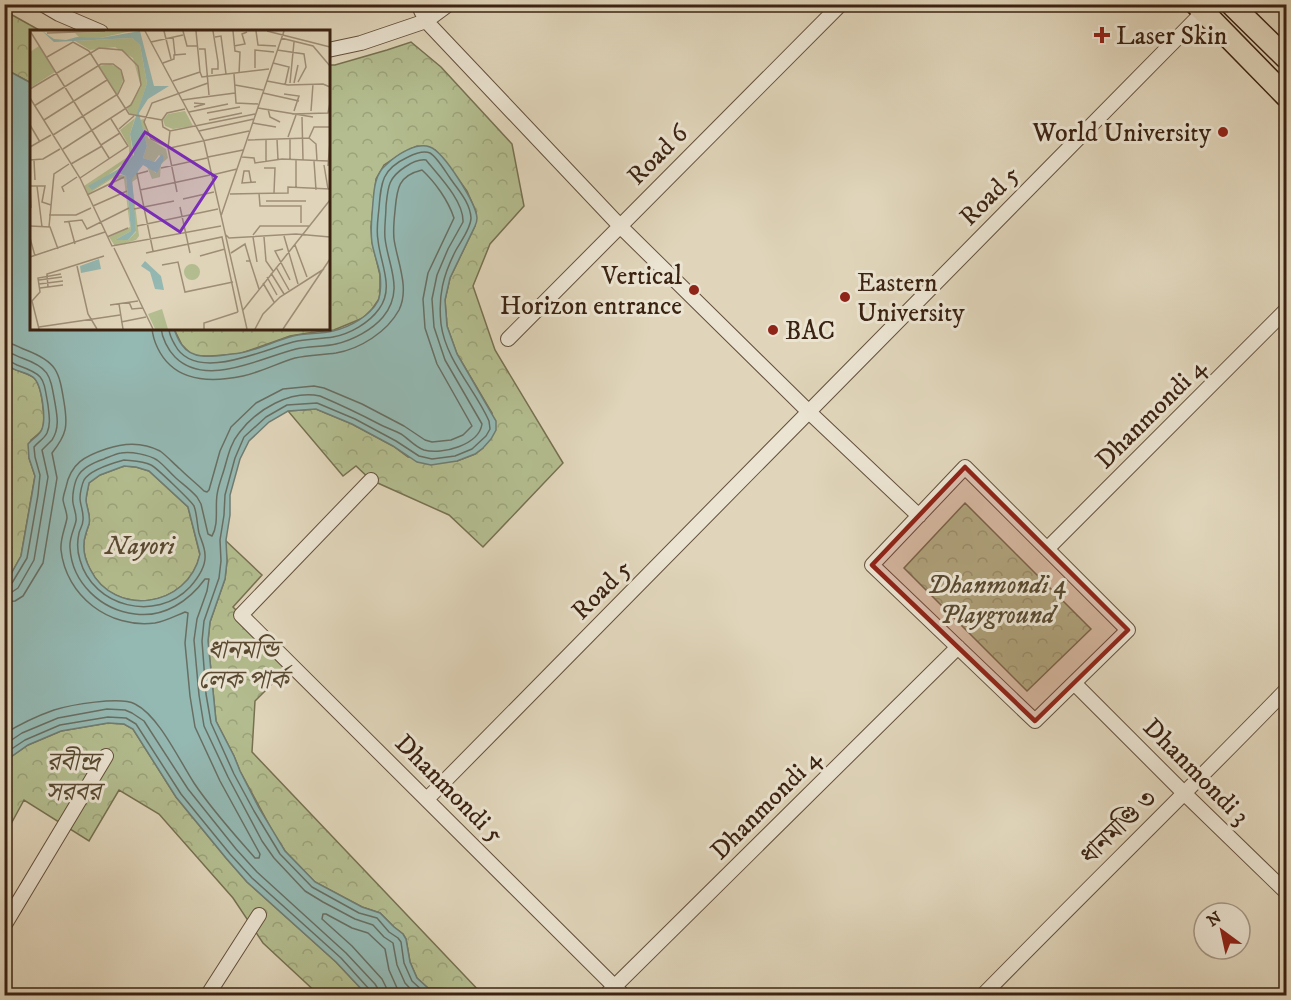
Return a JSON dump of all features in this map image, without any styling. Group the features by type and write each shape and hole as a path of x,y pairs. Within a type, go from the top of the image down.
{"highway":[{"path":"1231,4 1287,58"},
{"path":"1199,8 1287,96"}],"street":[{"path":"42,4 96,30"},
{"path":"418,4 426,21 620,226 809,412 919,516"},
{"path":"330,50 361,43 426,21 449,4"},
{"name":"Road 6","path":"508,339 841,4"},
{"name":"Road 5","path":"427,799 809,412 1199,8"},
{"name":"Dhanmondi 4","path":"1047,549 1287,310"},
{"path":"965,467 1128,630 1035,721 872,565 919,516 965,467"},
{"name":"Dhanmondi 5","path":"371,480 241,615 427,799 615,992"},
{"name":"Dhanmondi 4","path":"615,992 957,646"},
{"name":"Dhanmondi 3","path":"1074,683 1287,892"},
{"name":"ধানমণ্ডি ৩","path":"982,996 1287,690"},
{"path":"4,926 106,756"},
{"path":"207,996 259,915"}],"highlighted area":[{"path":"965,467 1128,630 1035,721 872,565"}],"green space":[{"path":"5,11 39,30 30,30 30,82 5,69"},
{"path":"411,42 441,67 512,144 524,206 490,244 473,286 495,350 563,463 483,547 449,515 371,480 356,466 343,476 288,411 316,409 352,424 393,446 408,457 457,461 483,448 492,413 457,354 447,326 445,300 450,278 475,226 476,212 467,191 435,150 417,146 404,152 384,165 376,179 371,227 380,275 380,292 379,299 363,318 334,330 290,336 239,354 211,356 191,354 182,345 174,330 330,330 330,65"},
{"path":"5,362 12,368 30,375 37,382 44,419 42,430 31,440 29,458 35,476 21,556 5,585"},
{"name":"Nayori","path":"124,466 149,471 188,507 200,555 193,573 181,586 166,596 150,600 132,600 116,595 101,585 90,569 85,556 84,542 89,521 86,501 89,483 100,475"},
{"name":"Dhanmondi 4 Playground","path":"965,503 1091,629 1027,691 904,568"},
{"name":"ধানমন্ডি লেক পার্ক","path":"225,540 262,575 233,607 291,665 255,701 252,752 483,995 463,995 453,989 428,988 417,978 410,962 403,934 380,913 362,907 315,882 285,851 274,834 216,721 208,641 210,622 225,579 227,561"},
{"name":"রবীন্দ্র সরবর","path":"108,723 124,724 133,729 176,797 247,882 336,962 367,995 319,995 263,943 233,898 159,814 119,790 89,841 24,800 5,835 5,761 28,745 61,731"}],"water":[{"path":"5,69 30,82 30,330 174,330 179,341 187,350 198,355 212,356 240,353 293,336 328,332 346,327 370,311 380,295 380,274 371,233 374,192 379,173 395,157 419,146 430,147 436,151 451,168 471,201 477,218 450,278 445,300 447,326 457,354 496,421 496,430 491,439 475,454 457,461 431,465 417,462 352,424 316,409 288,411 269,422 249,441 240,459 230,495 225,579 210,622 208,641 216,721 259,808 285,851 315,882 362,907 380,913 403,934 410,962 417,978 428,988 453,989 463,995 367,995 336,962 247,882 176,797 133,729 124,724 108,723 61,731 28,745 5,761 5,585 21,556 35,476 29,458 28,444 41,431 44,419 41,395 36,381 26,373 12,368 5,362","holes":["124,466 149,471 188,507 200,554 193,572 181,586 166,595 150,600 132,600 116,595 101,585 90,569 84,551 89,521 86,501 89,483 100,475"]}],"place":[{"name":"Laser Skin","path":"1102,35"},
{"name":"World University","path":"1223,132"},
{"name":"Vertical Horizon entrance","path":"694,290"},
{"name":"Eastern University","path":"845,297"},
{"name":"BAC","path":"773,330"}]}
